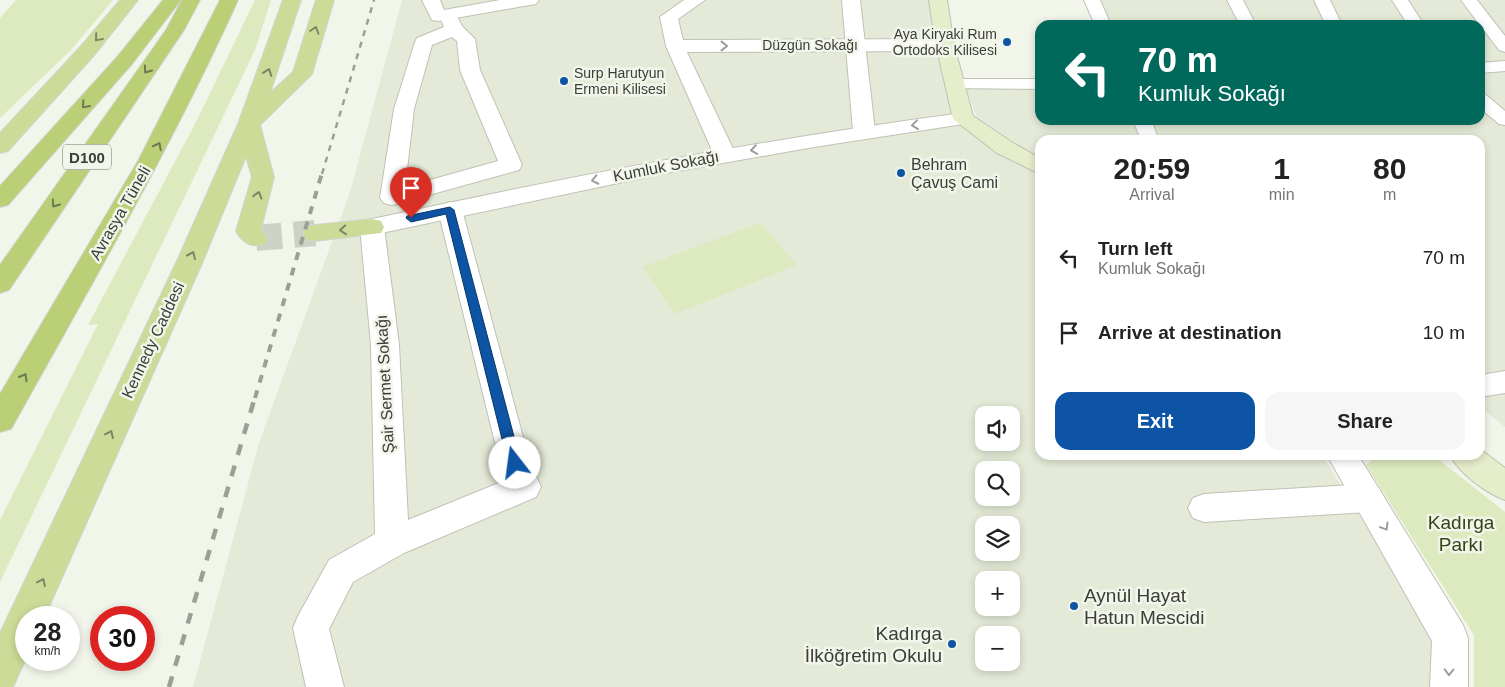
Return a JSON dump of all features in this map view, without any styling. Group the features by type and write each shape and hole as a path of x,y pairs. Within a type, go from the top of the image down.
{"highway":[{"path":"0,200 125,60 172,0"},
{"name":"D100","path":"0,284 175,30 191,0"},
{"name":"Avrasya Tüneli","path":"0,420 149,164 202,62 229,0"}],"main road":[{"path":"0,146 89,49 130,0"},
{"name":"Kennedy Caddesi","path":"0,674 186,270 249,124 292,0"},
{"path":"256,238 248,231 263,177 249,124 302,74 325,0"},
{"path":"938,0 945,45 963,119 1005,148 1035,164"},
{"path":"315,233 372,227"},
{"path":"1471,460 1505,486"}],"street":[{"path":"430,0 447,20 466,39 470,70 511,165 392,198 404,108 424,42 447,20 530,0"},
{"path":"696,0 669,16 676,46 725,155"},
{"path":"851,0 864,131"},
{"path":"1092,0 1101,20"},
{"path":"1235,0 1245,20"},
{"path":"1322,0 1332,20"},
{"path":"1400,0 1413,20"},
{"path":"1469,0 1484,20"},
{"path":"1485,21 1505,47"},
{"name":"Düzgün Sokağı","path":"676,46 945,45"},
{"path":"1485,68 1505,66"},
{"path":"956,84 1035,84"},
{"path":"1485,103 1505,120"},
{"name":"Kumluk Sokağı","path":"372,227 725,155 864,131 963,119"},
{"path":"325,687 311,628 341,571 392,542 525,487 515,463 450,210"},
{"name":"Şair Sermet Sokağı","path":"372,227 385,345 392,542"},
{"path":"1485,385 1505,382"},
{"path":"1345,460 1450,638 1449,687"},
{"path":"1204,508 1368,498"}],"shaded area":[{"path":"402,0 928,0 953,113 999,154 1035,172 1035,460 1325,460 1435,634 1433,687 193,687 259,443 350,192"},
{"path":"1085,0 1505,0 1505,427 1485,411 1485,135 1035,135 1035,159 980,126 963,80 1035,78 1035,125 1485,125 1485,20 1094,20"}],"green space":[{"path":"16,0 113,0 71,50 0,118 0,18"},
{"path":"255,0 271,0 255,50 0,582 0,520 98,324 88,325 196,122"},
{"path":"760,223 797,265 675,314 642,267"},
{"name":"Kadırga Parkı","path":"1372,460 1439,460 1505,512 1505,687 1474,687 1474,635 1366,465"}],"tunnel":[{"path":"256,238 315,233"}],"railway":[{"path":"322,174 374,0"},
{"path":"255,398 322,173"},
{"path":"169,687 255,397"}],"place":[{"name":"Aya Kiryaki Rum Ortodoks Kilisesi","path":"1007,42"},
{"name":"Surp Harutyun Ermeni Kilisesi","path":"564,81"},
{"name":"Behram Çavuş Cami","path":"901,173"},
{"name":"Aynül Hayat Hatun Mescidi","path":"1074,606"},
{"name":"Kadırga İlköğretim Okulu","path":"952,644"}],"route":[{"path":"411,218 450,210 481,339 515,463"}]}
